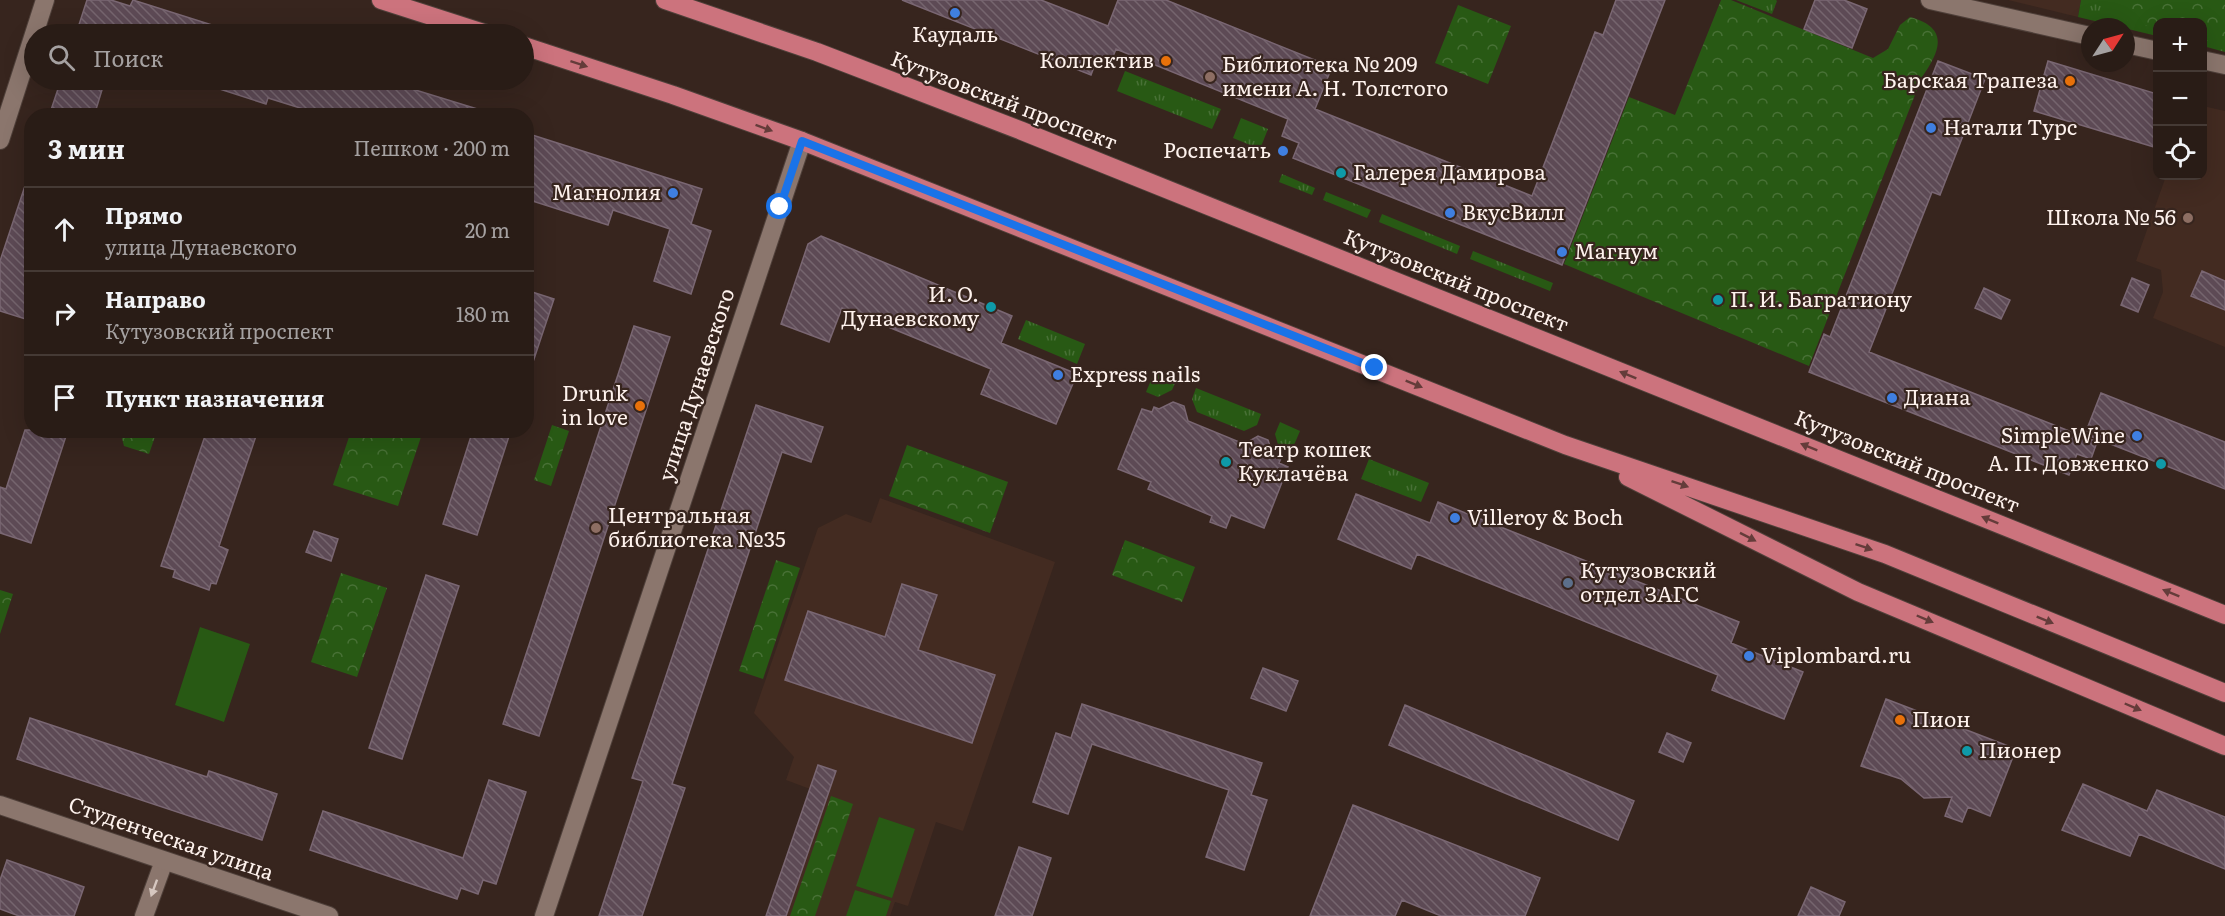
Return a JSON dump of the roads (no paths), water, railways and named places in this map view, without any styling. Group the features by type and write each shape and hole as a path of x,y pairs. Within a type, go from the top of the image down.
{"main road":[{"path":"381,0 456,24"},
{"name":"Кутузовский проспект","path":"665,0 817,52 1022,131 2225,615"},
{"path":"534,49 802,141 1564,445 1885,554 2225,693"},
{"path":"1564,445 1858,592 2225,746"}],"street":[{"path":"37,24 45,0"},
{"path":"1930,0 2081,34"},
{"path":"2135,46 2153,50"},
{"path":"2207,61 2225,65"},
{"path":"0,140 24,65"},
{"name":"улица Дунаевского","path":"544,916 802,141"},
{"name":"Студенческая улица","path":"0,805 329,916"},
{"path":"144,916 164,861"}],"place":[{"name":"Каудаль","path":"955,13"},
{"name":"Коллектив","path":"1166,61"},
{"name":"Библиотека № 209 имени А. Н. Толстого","path":"1210,77"},
{"name":"Барская Трапеза","path":"2070,81"},
{"name":"Натали Турс","path":"1931,128"},
{"name":"Роспечать","path":"1283,151"},
{"name":"Галерея Дамирова","path":"1341,173"},
{"name":"Магнолия","path":"673,193"},
{"name":"ВкусВилл","path":"1450,213"},
{"name":"Школа № 56","path":"2188,218"},
{"name":"Магнум","path":"1562,252"},
{"name":"П. И. Багратиону","path":"1718,300"},
{"name":"И. О. Дунаевскому","path":"991,307"},
{"name":"Express nails","path":"1058,375"},
{"name":"Диана","path":"1892,398"},
{"name":"Drunk in love","path":"640,406"},
{"name":"SimpleWine","path":"2137,436"},
{"name":"Театр кошек Куклачёва","path":"1226,462"},
{"name":"А. П. Довженко","path":"2161,464"},
{"name":"Villeroy & Boch","path":"1455,518"},
{"name":"Центральная библиотека №35","path":"596,528"},
{"name":"Кутузовский отдел ЗАГС","path":"1568,583"},
{"name":"Viplombard.ru","path":"1749,656"},
{"name":"Пион","path":"1900,720"},
{"name":"Пионер","path":"1967,751"}]}
